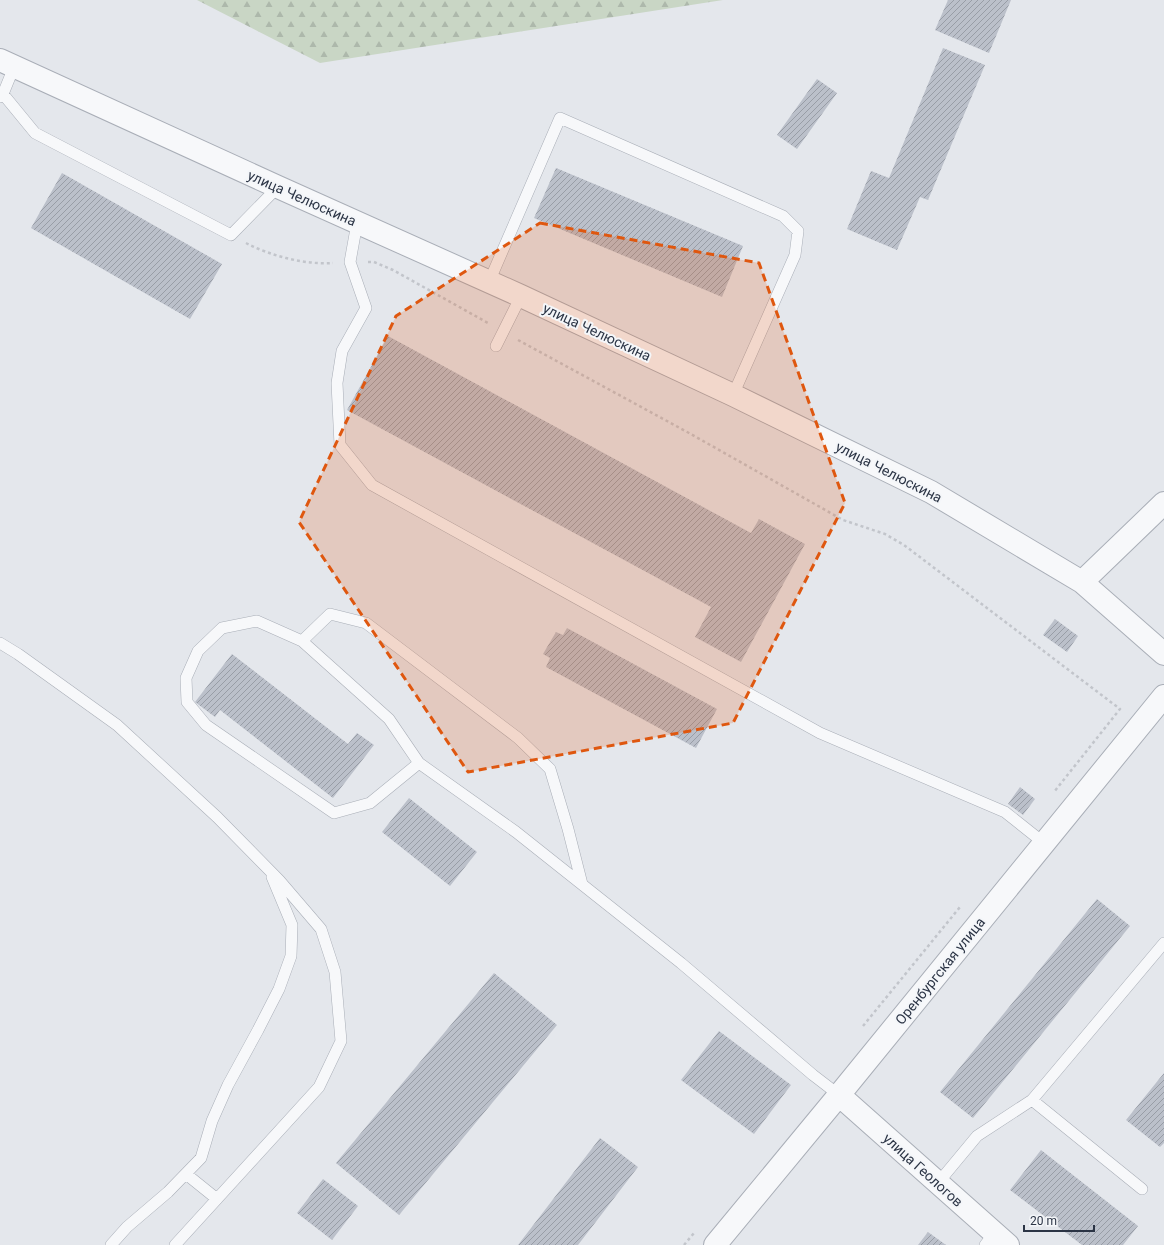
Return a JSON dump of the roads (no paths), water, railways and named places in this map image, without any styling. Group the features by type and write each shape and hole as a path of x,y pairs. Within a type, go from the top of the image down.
{"street":[{"name":"улица Челюскина","path":"7,64 521,296 733,395 931,492 1082,582 1164,654"},
{"path":"1082,582 1164,503"},
{"name":"Оренбургская улица","path":"714,1245 839,1095 1164,696"},
{"name":"улица Геологов","path":"839,1095 938,1183 995,1241"}],"lane":[{"path":"7,64 2,95 35,134 231,235 278,187"},
{"path":"489,282 560,118 783,216 798,231 795,255 733,395"},
{"path":"357,223 350,262 366,308 342,351 337,383 340,445 372,485 820,732 1005,812 1044,843"},
{"path":"496,346 521,296"},
{"path":"302,641 330,614 366,623 518,738 550,769 568,829 582,884"},
{"path":"419,763 370,803 334,813 206,725 187,702 186,678 198,651 222,628 257,621 302,641 389,719 419,763 516,832 582,884 839,1095"},
{"path":"0,643 18,654 117,724 217,817 279,880 321,929 335,972 341,1041 319,1087 175,1245"},
{"path":"111,1245 127,1227 168,1192 201,1158 215,1114 228,1086 272,1003 291,956 292,925 270,871"},
{"path":"938,1183 977,1136 1032,1100 1164,943"},
{"path":"1032,1100 1142,1189"},
{"path":"186,1174 217,1198"}]}
